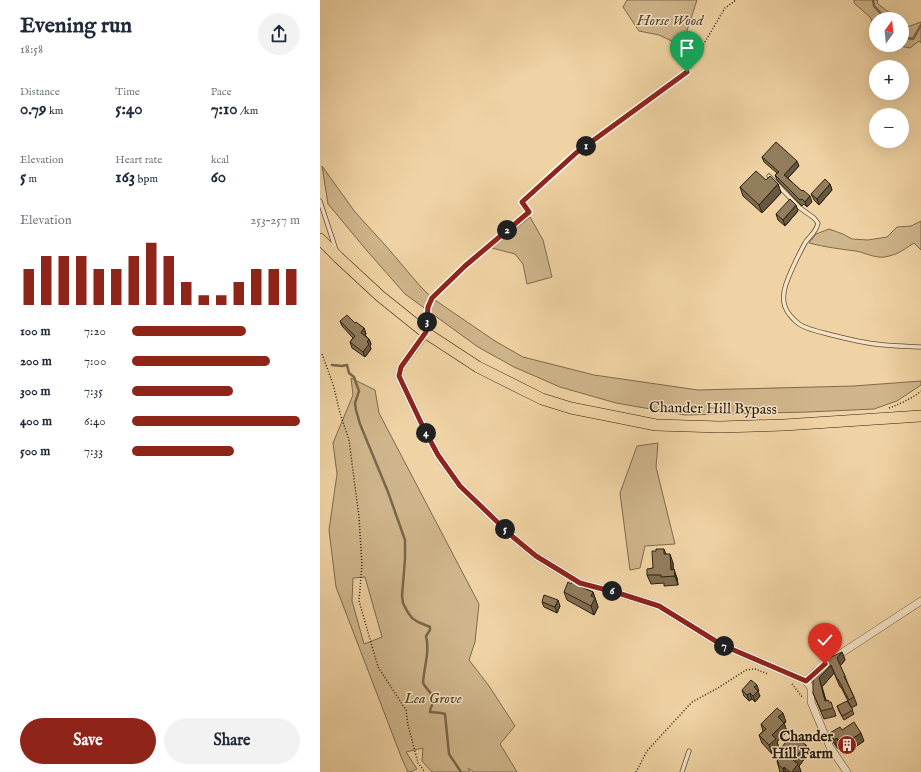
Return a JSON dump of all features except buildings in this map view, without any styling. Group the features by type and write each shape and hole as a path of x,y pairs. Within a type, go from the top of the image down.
{"highway":[{"name":"Chander Hill Bypass","path":"320,239 338,258 380,296 426,332 478,367 542,399 571,408 656,425 784,425 921,416"}],"street":[{"path":"426,332 401,367 399,376 438,455 460,486 513,537 536,556 580,583 659,606 722,645 806,681 811,688 811,702 830,747 847,772"},
{"path":"806,681 825,664 921,601"}],"lane":[{"path":"769,176 800,208 813,216 817,221 815,231 806,241 790,275 783,296 784,305 789,314 800,325 818,331 882,345 921,347"},
{"path":"320,201 338,258"},
{"path":"682,772 689,751"}],"path":[{"path":"426,332 428,307 432,298 465,266 529,212 522,202 576,153 686,73 725,8 736,0"},
{"path":"322,354 333,384 340,413 349,440 359,516 362,565 359,601 378,667 406,710 408,725 418,763 424,772"},
{"path":"883,418 889,408 913,398 921,391"},
{"path":"636,772 647,751 692,702 718,688 746,670 755,669 770,675"},
{"path":"792,684 801,695"}],"green space":[{"name":"Horse Wood","path":"627,0 697,0 682,46 659,35 639,31 623,7"},
{"path":"854,0 878,0 877,3 889,12 869,12 869,16 854,3"},
{"path":"921,22 921,43 919,41 910,48 909,48 909,26"},
{"path":"322,166 355,212 432,298 495,341 523,357 594,375 698,390 854,386 921,381 921,385 897,401 874,409 685,415 616,403 560,387 514,367 478,347 405,294 328,204"},
{"path":"530,217 543,240 552,277 527,284 523,264 515,254 492,248"},
{"path":"921,221 921,250 914,243 896,254 881,257 809,243 816,234 829,229 852,239 868,240 887,237 897,227 911,226"},
{"name":"Lea Grove","path":"351,378 375,390 379,413 479,604 475,642 469,660 489,686 515,726 500,744 517,772 474,772 468,768 470,772 432,772 422,761 423,748 406,752 417,769 408,772 402,759 336,587 329,530 337,474 333,443 353,395","holes":["365,577 382,637 364,644 352,601 353,578"]},
{"path":"658,443 656,467 675,544 645,546 640,568 630,570 620,493 637,446"}],"waterway":[{"path":"873,0 874,6 880,12"},
{"path":"909,38 913,39 921,25"},
{"path":"332,365 347,365 349,373 354,377 359,391 355,403 360,424 388,492 405,540 402,596 403,603 412,618 430,627 430,630 426,636 427,653 423,683 433,697 430,712 445,714 449,754 461,772"}],"place":[{"name":"Chander Hill Farm","path":"847,745"}],"route":[{"path":"687,72 576,153 522,202 529,212 465,266 432,298 428,307 426,332 401,367 399,376 438,455 460,486 513,537 536,556 580,583 659,606 722,645 806,681 825,664"}]}
